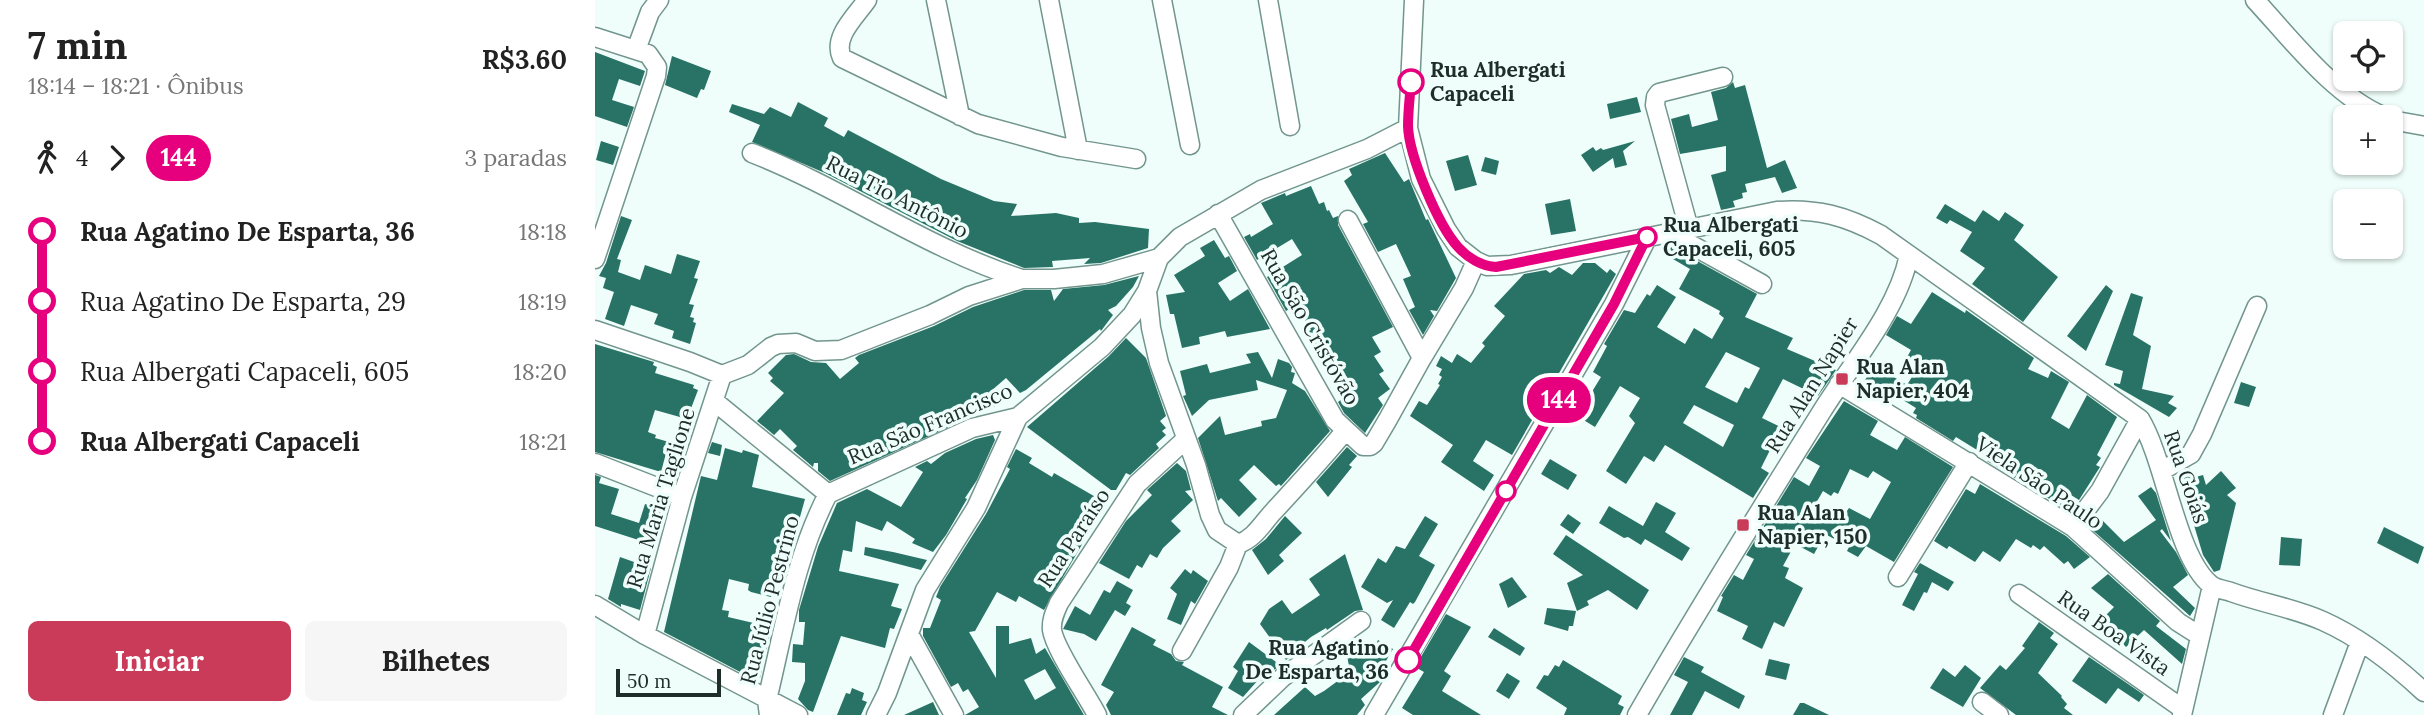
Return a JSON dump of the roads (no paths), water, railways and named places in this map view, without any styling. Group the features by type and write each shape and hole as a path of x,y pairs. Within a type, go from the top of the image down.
{"street":[{"path":"642,52 643,29 659,0"},
{"path":"867,0 841,36 838,50 842,58 978,124 1078,150 1136,159"},
{"path":"936,0 960,116"},
{"path":"1049,0 1078,150"},
{"path":"1162,0 1190,145"},
{"path":"1268,0 1290,126"},
{"path":"1414,0 1408,128 1421,179 1446,229 1458,247 1476,261 1464,288 1422,358"},
{"path":"2255,0 2334,84 2360,105"},
{"path":"595,37 642,52 657,67 595,259"},
{"path":"1689,229 1655,97 1659,93 1723,76"},
{"path":"2403,122 2424,126"},
{"name":"Rua São Francisco","path":"828,494 972,428 1018,416 1102,347 1132,316 1147,291 1159,258 1180,237 1261,190 1367,149 1408,128"},
{"name":"Rua Tio Antônio","path":"752,153 789,167 879,216 987,268 1022,279"},
{"name":"Rua Goiás","path":"1476,261 1487,266 1504,266 1757,214 1795,209 1819,211 1859,223 1881,235 2140,419 2150,436 2185,544 2196,567 2212,586"},
{"name":"Rua São Cristóvão","path":"1218,214 1335,420 1363,446 1374,443 1422,358"},
{"path":"1347,220 1422,358"},
{"path":"1670,233 1762,284"},
{"path":"1374,715 1614,304 1647,237"},
{"name":"Rua Alan Napier","path":"1637,715 1687,628 1900,286 1909,255"},
{"path":"595,330 690,362 722,376 747,365 778,344 796,343 815,351 841,350 930,315 969,296 1022,279 1103,274 1159,258"},
{"path":"1147,291 1151,328 1159,363 1214,524 1217,530 1238,544"},
{"path":"2162,470 2191,454 2257,306"},
{"name":"Rua Maria Taglione","path":"645,635 682,497 722,376"},
{"name":"Viela São Paulo","path":"1839,384 2073,527 2178,622 2200,636"},
{"path":"714,401 828,494"},
{"path":"876,715 925,590 976,508 1018,416"},
{"path":"2073,527 2100,491 2140,419"},
{"path":"1182,651 1229,567 1238,544 1256,533 1312,472 1345,430"},
{"name":"Rua Paraíso","path":"1097,715 1058,645 1052,631 1052,617 1137,484 1185,439"},
{"path":"1898,577 1969,462"},
{"path":"595,463 682,497"},
{"name":"Rua Júlio Pestrino","path":"768,707 794,586 811,525 828,494"},
{"path":"2182,712 2212,586 2323,621 2395,665 2424,692"},
{"name":"Rua Boa Vista","path":"2019,594 2182,712"},
{"path":"595,605 768,707 798,715"},
{"path":"1243,715 1283,677 1361,621"},
{"path":"909,634 954,715"},
{"path":"2333,715 2360,642"},
{"path":"1982,702 1999,715"}],"place":[{"name":"Rua Albergati Capaceli","path":"1411,82"},
{"name":"Rua Albergati Capaceli, 605","path":"1647,237"},
{"name":"Rua Alan Napier, 404","path":"1842,379"},
{"name":"Rua Alan Napier, 150","path":"1743,525"},
{"name":"Rua Agatino De Esparta, 36","path":"1408,660"}]}
